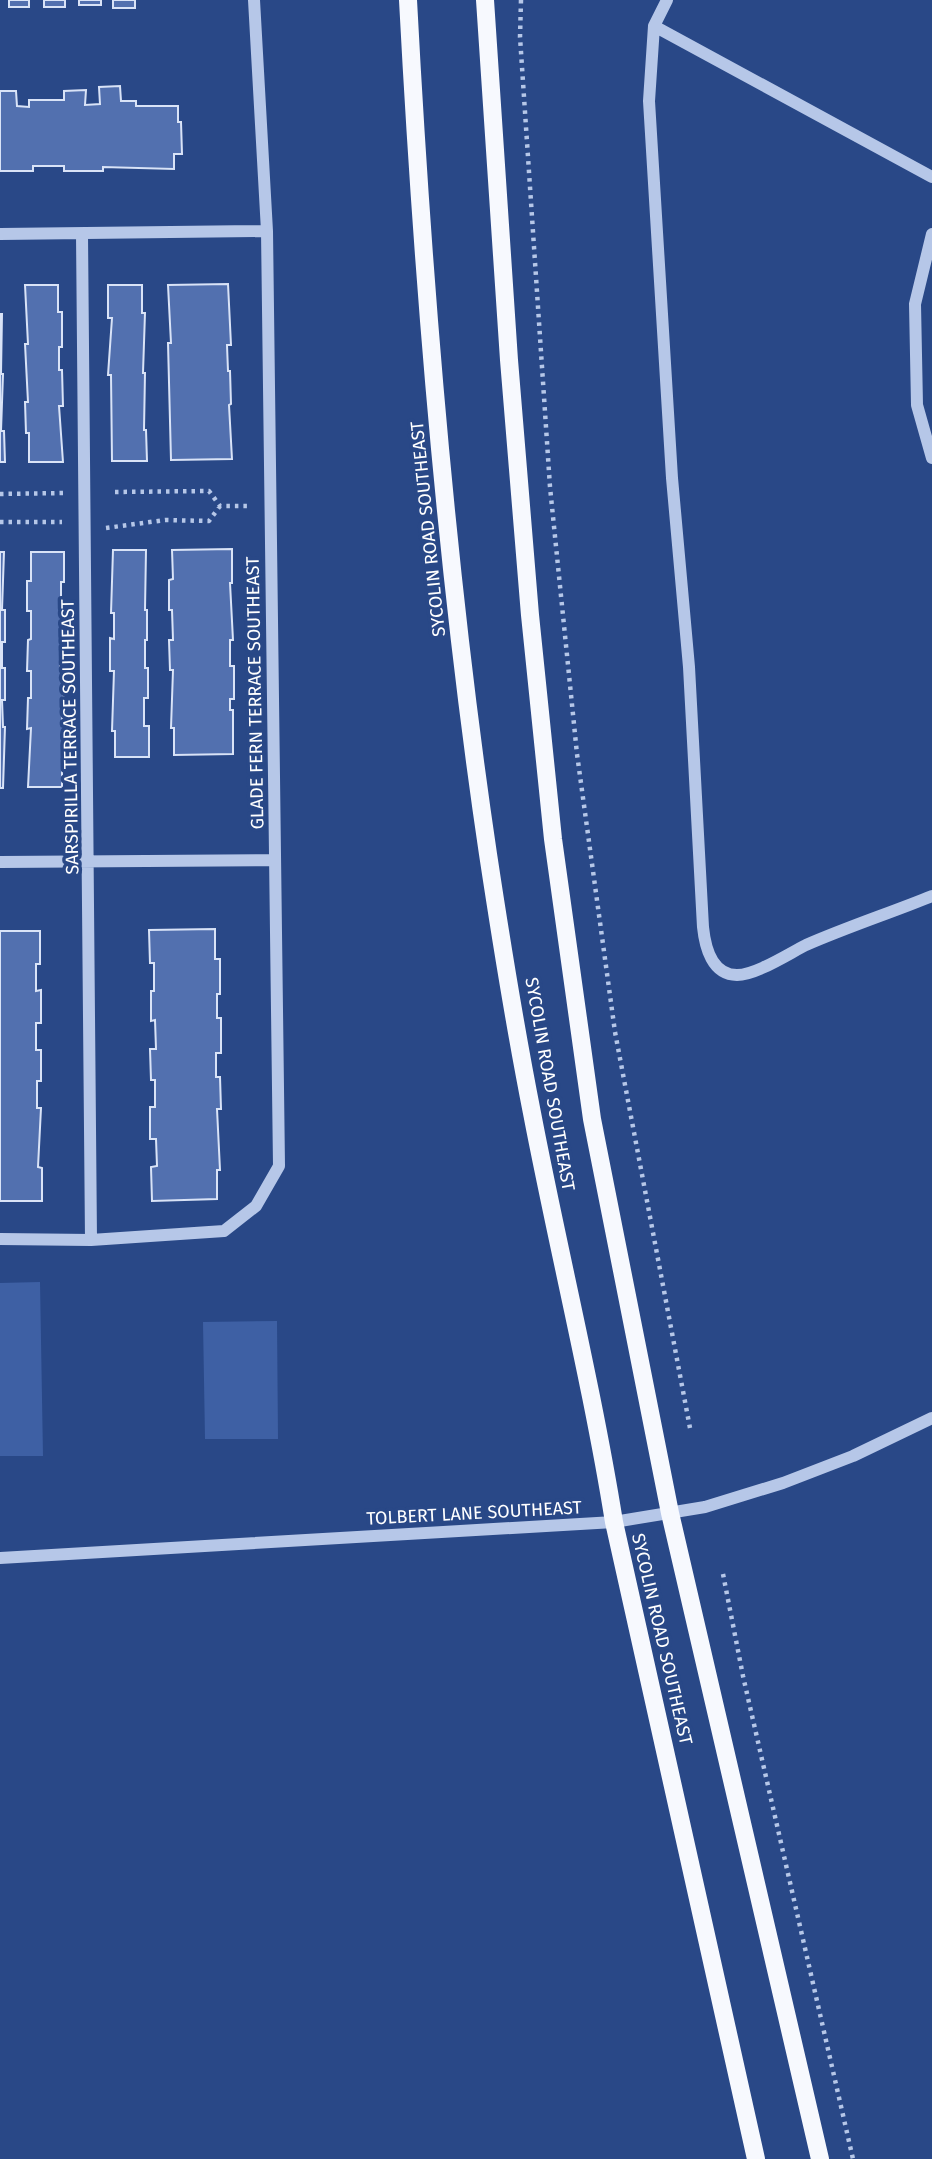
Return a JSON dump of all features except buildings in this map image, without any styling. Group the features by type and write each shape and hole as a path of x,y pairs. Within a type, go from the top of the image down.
{"main road":[{"name":"SYCOLIN ROAD SOUTHEAST","path":"408,0 427,304 457,613 488,854 532,1112 602,1448 614,1522 756,2159"},
{"name":"SYCOLIN ROAD SOUTHEAST","path":"485,0 509,360 530,615 553,839 592,1119 670,1513 820,2159"}],"street":[{"name":"GLADE FERN TERRACE SOUTHEAST","path":"0,1239 91,1240 224,1231 256,1206 279,1166 267,232 254,0"},
{"path":"667,0 654,26 649,101 672,478 689,667 703,927 708,953 721,970 736,975 753,971 808,945 932,897"},
{"path":"654,26 932,177"},
{"path":"0,234 267,232"},
{"name":"SARSPIRILLA TERRACE SOUTHEAST","path":"82,234 91,1240"},
{"path":"932,234 915,304 917,405 932,458"},
{"path":"0,862 274,860"},
{"name":"TOLBERT LANE SOUTHEAST","path":"0,1558 614,1522 705,1507 783,1483 853,1456 932,1418"}],"path":[{"path":"521,0 520,37 550,486 577,754 615,1032 690,1428"},
{"path":"115,492 209,491 220,506"},
{"path":"0,494 69,493"},
{"path":"220,506 249,506"},
{"path":"104,528 164,520 209,521 220,506"},
{"path":"0,522 70,522"},
{"path":"723,1574 743,1676 853,2159"}],"shaded area":[{"path":"40,1282 43,1456 0,1456 0,1283"},
{"path":"277,1321 278,1439 205,1439 203,1322"}]}
